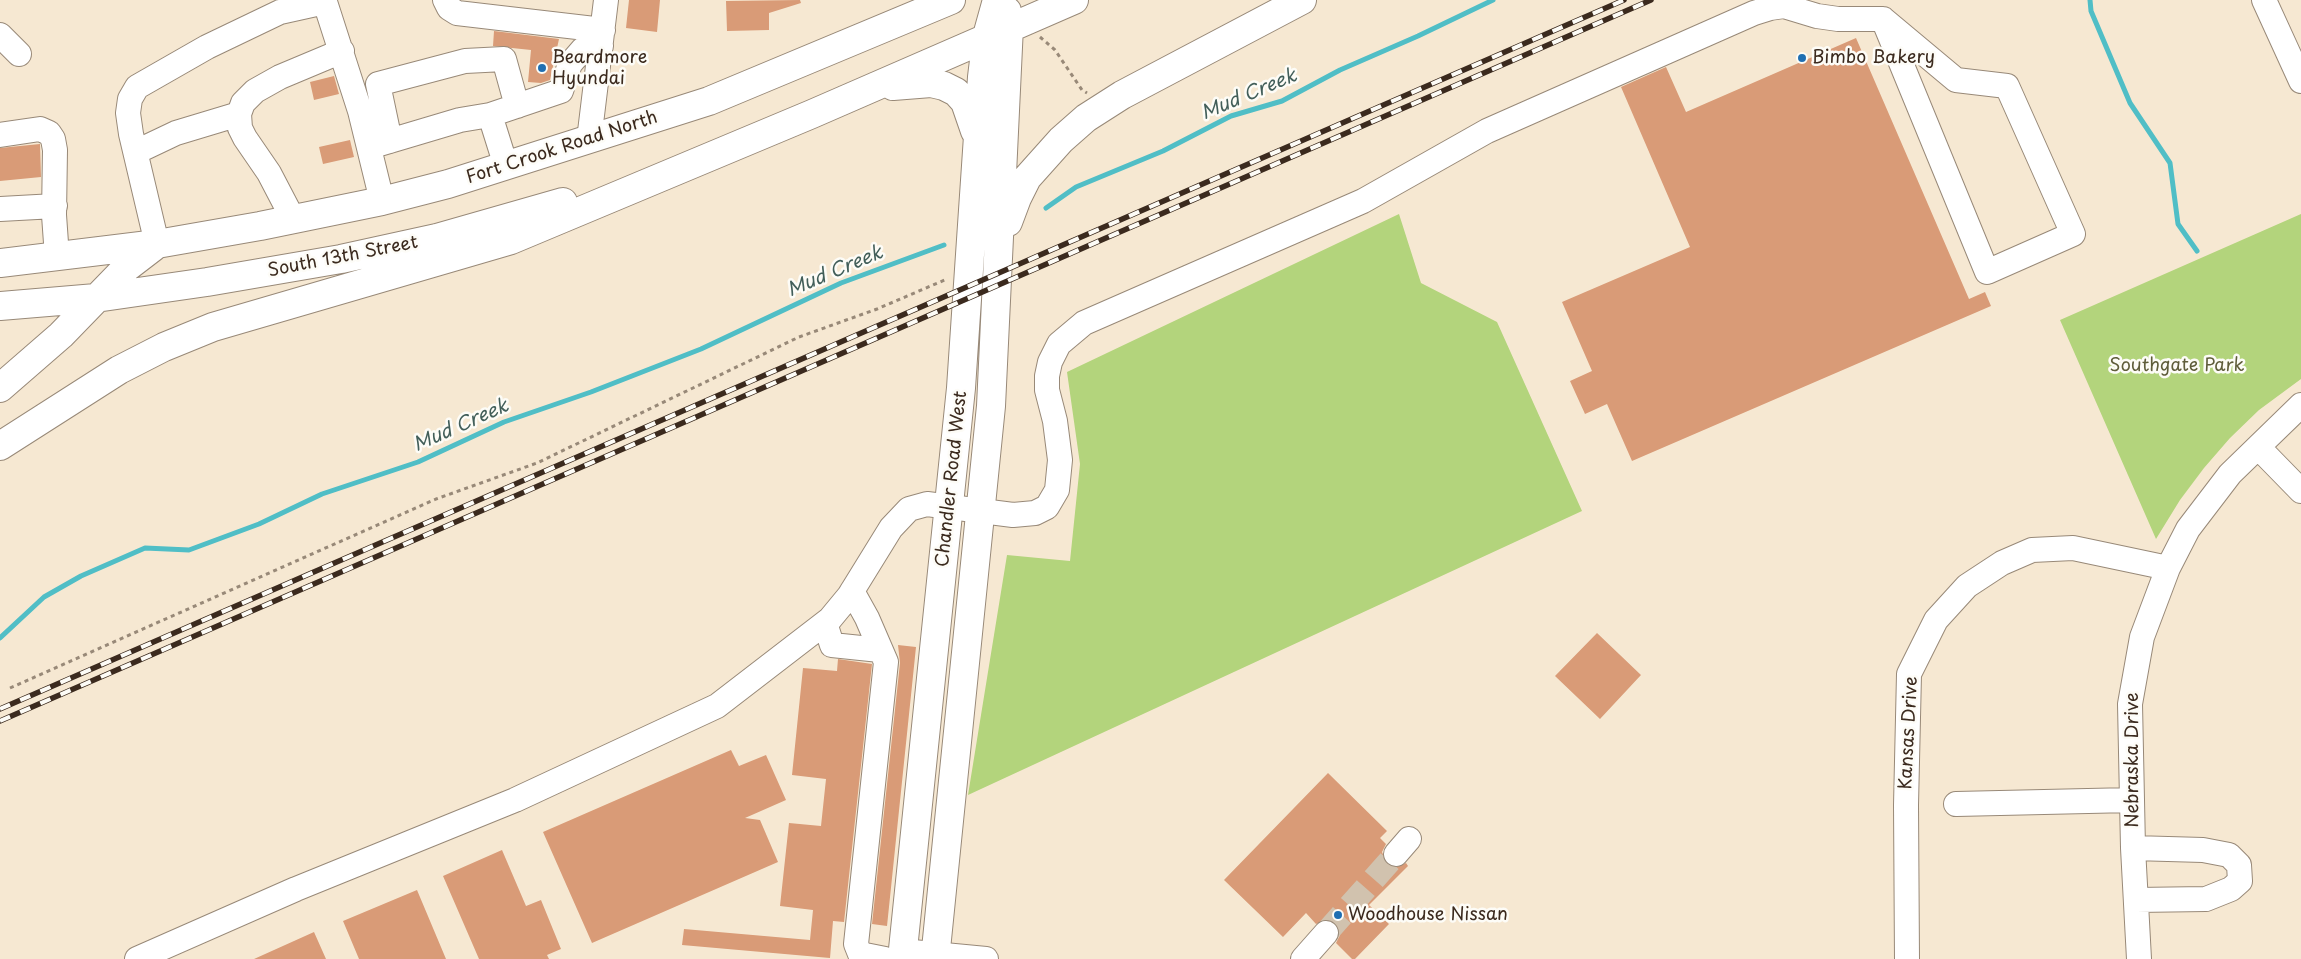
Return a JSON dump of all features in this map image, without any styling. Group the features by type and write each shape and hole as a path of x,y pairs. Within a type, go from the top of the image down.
{"main road":[{"name":"Fort Crook Road North","path":"157,244 382,202 506,166 709,101 922,6 951,0"},
{"name":"Chandler Road West","path":"935,957 992,406 999,273 1007,21 996,0"},
{"path":"0,446 120,370 164,347 213,327 511,240 860,93 1007,21 1074,0"},
{"path":"999,273 1008,219 1027,178 1061,140 1086,118 1105,106 1189,58 1302,0"},
{"name":"Chandler Road West","path":"896,956 950,508 969,274 977,141 1007,21"},
{"path":"860,93 915,83 944,86 956,92 965,102 971,116 977,141"},
{"name":"South 13th Street","path":"0,306 96,298 331,261 437,238 678,169"},
{"path":"0,263 157,244"},
{"path":"0,388 61,335 126,268 157,244"}],"street":[{"path":"445,0 449,8 457,13 602,38"},
{"path":"589,140 606,0"},
{"path":"2264,0 2301,81"},
{"path":"157,244 128,113 130,99 137,87 215,43 280,12 325,2 342,51 379,144"},
{"path":"137,959 296,889 515,800 717,706 825,623 852,591 891,528 909,509 927,504 1013,515 1035,513 1047,507 1057,490 1060,460 1055,421 1047,390 1047,376 1050,362 1059,344 1084,323 1363,201 1487,131 1754,13 1784,6 1817,16 1838,19 1883,19 1956,80 2007,86 2073,234 1987,272 1883,19"},
{"path":"0,35 19,54"},
{"path":"379,144 460,120 490,115 561,91 570,64 582,49 602,38"},
{"path":"293,219 269,174 245,138 240,128 239,114 243,103 255,91 280,77 342,51"},
{"path":"382,202 378,84 464,61 504,58 517,106"},
{"path":"136,152 176,132 239,114"},
{"path":"490,115 506,166"},
{"path":"0,135 40,130 49,133 53,139 55,150 57,257"},
{"path":"0,209 55,206"},
{"name":"Nebraska Drive","path":"2139,959 2133,848 2130,704 2142,637 2168,568 2188,529 2230,474 2301,405"},
{"path":"2258,447 2301,490"},
{"name":"Kansas Drive","path":"1907,959 1906,805 1909,674 1936,620 1967,586 2002,563 2032,550 2073,548 2168,568"},
{"path":"852,591 886,662 856,944 860,954 986,959"},
{"path":"825,623 832,646 880,650"},
{"path":"1956,804 2132,800"},
{"path":"2133,848 2203,850 2229,855 2240,864 2240,880 2231,889 2206,899 2136,900"},
{"path":"1303,959 1326,933"}],"path":[{"path":"1007,21 1038,36 1056,50 1082,90 1105,106"},
{"path":"10,688 436,499 537,463 799,337 877,309 938,281 969,274"}],"green space":[{"path":"1399,214 1421,283 1497,322 1582,511 968,795 1007,555 1070,561 1080,464 1067,372"},
{"name":"Southgate Park","path":"2301,214 2301,379 2259,410 2230,438 2180,500 2156,539 2060,320"}],"building":[{"path":"629,0 660,0 657,32 626,28"},
{"path":"800,0 801,3 769,13 769,30 727,31 726,1"},
{"path":"494,31 559,39 550,80 541,83 528,82 531,50 493,46"},
{"path":"1856,38 1969,299 1985,292 1991,306 1632,461 1607,404 1585,414 1570,381 1592,371 1562,302 1690,247 1621,87 1666,67 1686,112"},
{"path":"334,76 339,94 314,100 310,82"},
{"path":"350,140 354,157 323,164 319,147"},
{"path":"40,144 41,177 0,181 0,148"},
{"path":"1597,633 1641,675 1600,719 1555,676"},
{"path":"898,645 916,647 887,926 872,924 900,663"},
{"path":"838,659 872,664 844,922 833,921 830,958 682,945 684,929 810,940 813,910 780,906 789,823 821,826 826,779 792,775 803,668 837,671"},
{"path":"731,750 739,766 766,755 786,800 745,818 760,820 778,862 592,943 543,832"},
{"path":"1328,773 1387,831 1380,838 1386,844 1382,852 1387,864 1394,868 1406,863 1408,866 1369,905 1389,924 1355,959 1352,959 1336,943 1340,935 1339,928 1335,922 1328,919 1316,924 1306,913 1283,937 1224,880"},
{"path":"502,850 526,906 541,900 561,949 547,955 549,959 479,959 443,876"},
{"path":"417,890 446,959 359,959 343,921"},
{"path":"314,932 326,959 254,959"}],"waterway":[{"name":"Mud Creek","path":"1046,208 1076,187 1163,151 1231,116 1282,101 1340,70 1418,36 1493,0"},
{"path":"2090,0 2091,11 2130,103 2170,163 2178,224 2197,251"},
{"name":"Mud Creek","path":"0,638 44,597 81,576 145,548 189,550 259,524 322,494 418,462 504,422 591,392 701,349 841,283 944,245"}],"tunnel":[{"path":"1326,933 1396,854"}],"railway":[{"path":"0,709 1624,0"},
{"path":"0,721 1651,0"}],"place":[{"name":"Bimbo Bakery","path":"1802,58"},
{"name":"Beardmore Hyundai","path":"542,68"},
{"name":"Woodhouse Nissan","path":"1338,915"}]}
